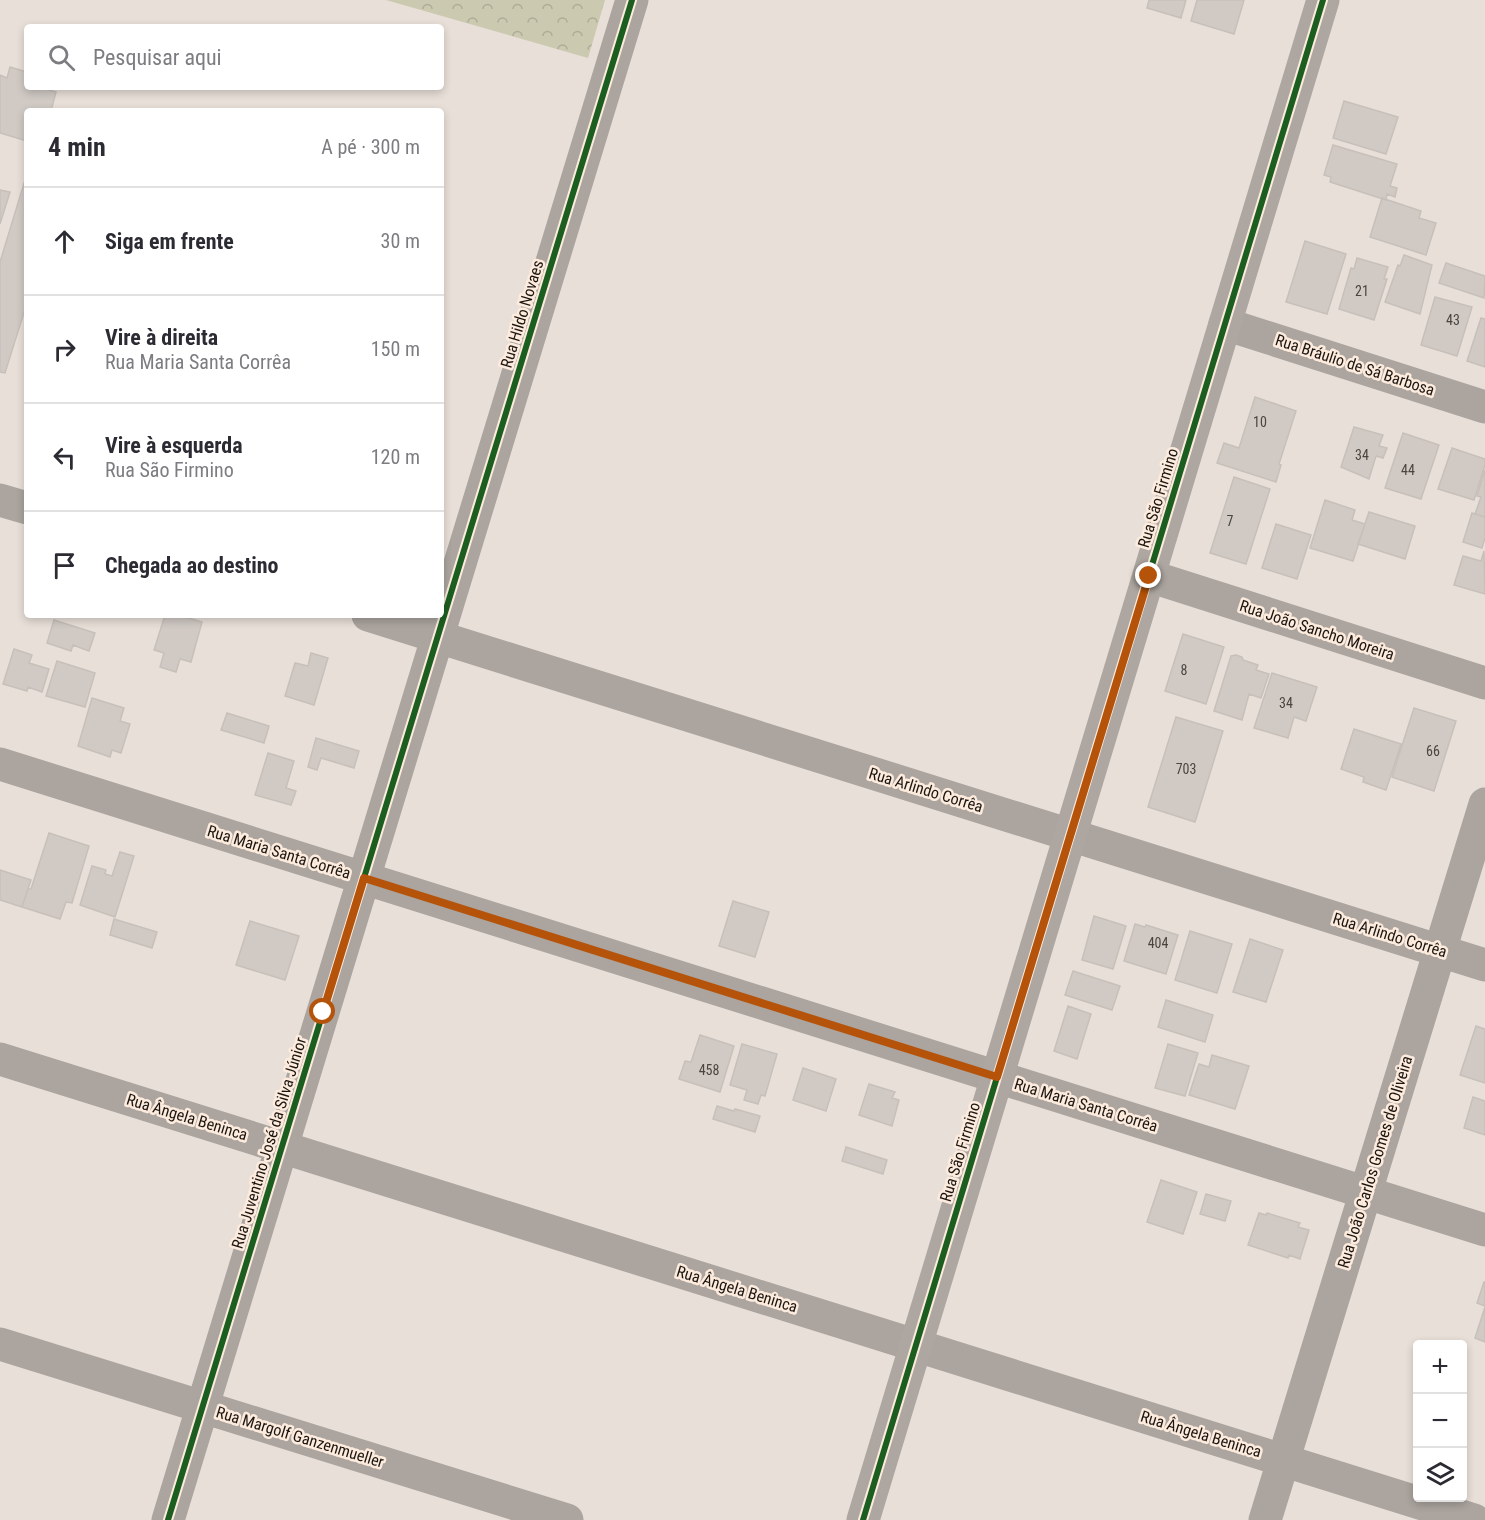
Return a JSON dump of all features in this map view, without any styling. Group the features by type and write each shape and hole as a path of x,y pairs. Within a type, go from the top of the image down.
{"main road":[{"name":"Rua São Firmino","path":"863,1520 1323,0"}],"street":[{"name":"Rua Hildo Novaes","path":"444,614 632,0"},
{"name":"Rua Bráulio de Sá Barbosa","path":"1225,324 1485,407"},
{"path":"0,500 24,507"},
{"name":"Rua João Sancho Moreira","path":"1149,576 1485,684"},
{"name":"Rua Arlindo Corrêa","path":"377,618 1485,965"},
{"name":"Rua Hildo Novaes","path":"437,637 443,618"},
{"name":"Rua Juventino José da Silva Júnior","path":"168,1520 437,637"},
{"name":"Rua Maria Santa Corrêa","path":"0,764 1485,1230"},
{"name":"Rua João Carlos Gomes de Oliveira","path":"1265,1520 1485,804"},
{"name":"Rua Ângela Beninca","path":"0,1059 1474,1520"},
{"name":"Rua Margolf Ganzenmueller","path":"0,1344 567,1520"}],"green space":[{"path":"386,0 605,0 588,58"}],"building":[{"path":"1149,0 1186,0 1181,18 1147,8"},
{"path":"1197,0 1244,0 1234,34 1191,21"},
{"path":"10,67 24,71 24,90 56,92 52,108 24,108 24,140 0,133 0,75 7,78"},
{"path":"1344,101 1398,117 1386,154 1333,138"},
{"path":"1333,145 1397,164 1390,186 1397,188 1395,197 1387,194 1386,200 1330,182 1331,177 1324,175"},
{"path":"24,183 24,313 5,373 0,372 0,262"},
{"path":"0,190 10,192 0,224"},
{"path":"1382,198 1421,211 1419,218 1436,223 1426,255 1370,237"},
{"path":"1305,241 1346,254 1327,314 1286,302"},
{"path":"1404,255 1432,265 1420,314 1385,302 1398,265 1400,266"},
{"path":"1357,258 1388,267 1384,279 1387,279 1374,320 1339,309 1351,268 1354,269"},
{"path":"1446,263 1485,276 1484,298 1439,283"},
{"path":"1435,297 1472,307 1457,356 1421,345"},
{"path":"1481,318 1485,319 1485,367 1467,361"},
{"path":"1255,397 1296,411 1279,464 1281,465 1276,482 1217,463 1224,443 1239,448"},
{"path":"1354,427 1383,435 1379,446 1387,448 1383,458 1376,456 1369,479 1341,467"},
{"path":"1403,433 1439,445 1421,499 1385,488"},
{"path":"1452,448 1485,459 1474,500 1438,489"},
{"path":"1485,470 1485,517 1475,514 1481,497 1477,496"},
{"path":"1234,477 1270,489 1246,564 1210,553"},
{"path":"1325,500 1355,510 1352,520 1365,524 1353,561 1310,548"},
{"path":"1369,512 1415,526 1405,559 1358,544"},
{"path":"1472,513 1485,517 1485,538 1482,548 1463,542"},
{"path":"1276,524 1311,535 1297,579 1262,568"},
{"path":"1484,551 1485,594 1454,585 1463,556 1481,561"},
{"path":"164,618 188,618 202,622 191,662 180,659 176,672 160,667 164,653 154,650"},
{"path":"54,620 95,633 89,651 73,645 71,651 47,643"},
{"path":"1183,634 1224,647 1206,704 1165,691"},
{"path":"14,649 32,655 29,663 49,669 42,692 28,687 27,691 3,684"},
{"path":"311,653 328,658 314,705 285,696 295,663 308,666"},
{"path":"1236,655 1258,665 1256,670 1269,674 1261,698 1249,694 1242,720 1214,711 1231,656"},
{"path":"57,661 95,673 85,707 46,696"},
{"path":"1272,673 1317,687 1306,721 1294,717 1288,738 1254,728"},
{"path":"92,698 124,708 120,721 130,724 121,753 112,750 110,757 78,746"},
{"path":"1414,708 1456,721 1434,791 1392,777"},
{"path":"227,713 269,726 264,743 221,730"},
{"path":"1176,717 1223,731 1195,822 1148,807"},
{"path":"1354,729 1401,744 1386,790 1363,782 1364,777 1341,769"},
{"path":"316,738 359,751 354,768 321,758 317,770 308,767"},
{"path":"268,753 294,761 286,788 296,791 291,805 255,795"},
{"path":"49,833 89,846 72,903 66,902 60,919 22,907 28,889 31,889"},
{"path":"120,852 134,856 115,917 80,905 92,866 106,870 105,874 112,876"},
{"path":"0,870 31,880 22,907 0,900"},
{"path":"733,901 769,912 755,957 719,946"},
{"path":"1094,916 1126,926 1113,969 1082,960"},
{"path":"114,919 157,932 152,948 110,935"},
{"path":"250,921 299,936 285,980 236,965"},
{"path":"1135,924 1178,935 1166,974 1124,961"},
{"path":"1190,931 1232,944 1217,993 1175,980"},
{"path":"1250,939 1283,950 1266,1002 1233,992"},
{"path":"1073,971 1120,986 1112,1010 1065,995"},
{"path":"1166,1000 1213,1015 1205,1042 1158,1027"},
{"path":"1068,1006 1091,1014 1077,1059 1054,1051"},
{"path":"1476,1026 1485,1029 1485,1083 1460,1075"},
{"path":"700,1035 734,1046 720,1092 679,1079 685,1061 691,1062"},
{"path":"742,1044 777,1054 765,1096 761,1095 758,1104 744,1100 747,1090 730,1085"},
{"path":"1168,1044 1198,1053 1185,1096 1155,1088"},
{"path":"1212,1055 1249,1066 1235,1109 1189,1095 1199,1064 1209,1067"},
{"path":"803,1068 836,1079 826,1111 793,1100"},
{"path":"869,1084 895,1092 892,1098 899,1100 892,1126 859,1115"},
{"path":"1473,1097 1485,1101 1485,1135 1464,1128"},
{"path":"717,1106 760,1116 755,1132 713,1119"},
{"path":"846,1147 887,1160 883,1174 842,1161"},
{"path":"1161,1180 1197,1192 1183,1234 1147,1222"},
{"path":"1206,1194 1231,1201 1225,1221 1200,1214"},
{"path":"1259,1213 1266,1215 1267,1213 1300,1223 1298,1227 1309,1230 1300,1259 1289,1255 1288,1258 1248,1245"},
{"path":"1485,1282 1485,1306 1477,1303"},
{"path":"1485,1307 1485,1342 1475,1338"}],"cycle path":[{"path":"444,616 632,0"},
{"path":"863,1520 1323,0"},
{"path":"168,1520 443,618"}],"route":[{"path":"323,1012 364,878 997,1077 1149,576"}]}
